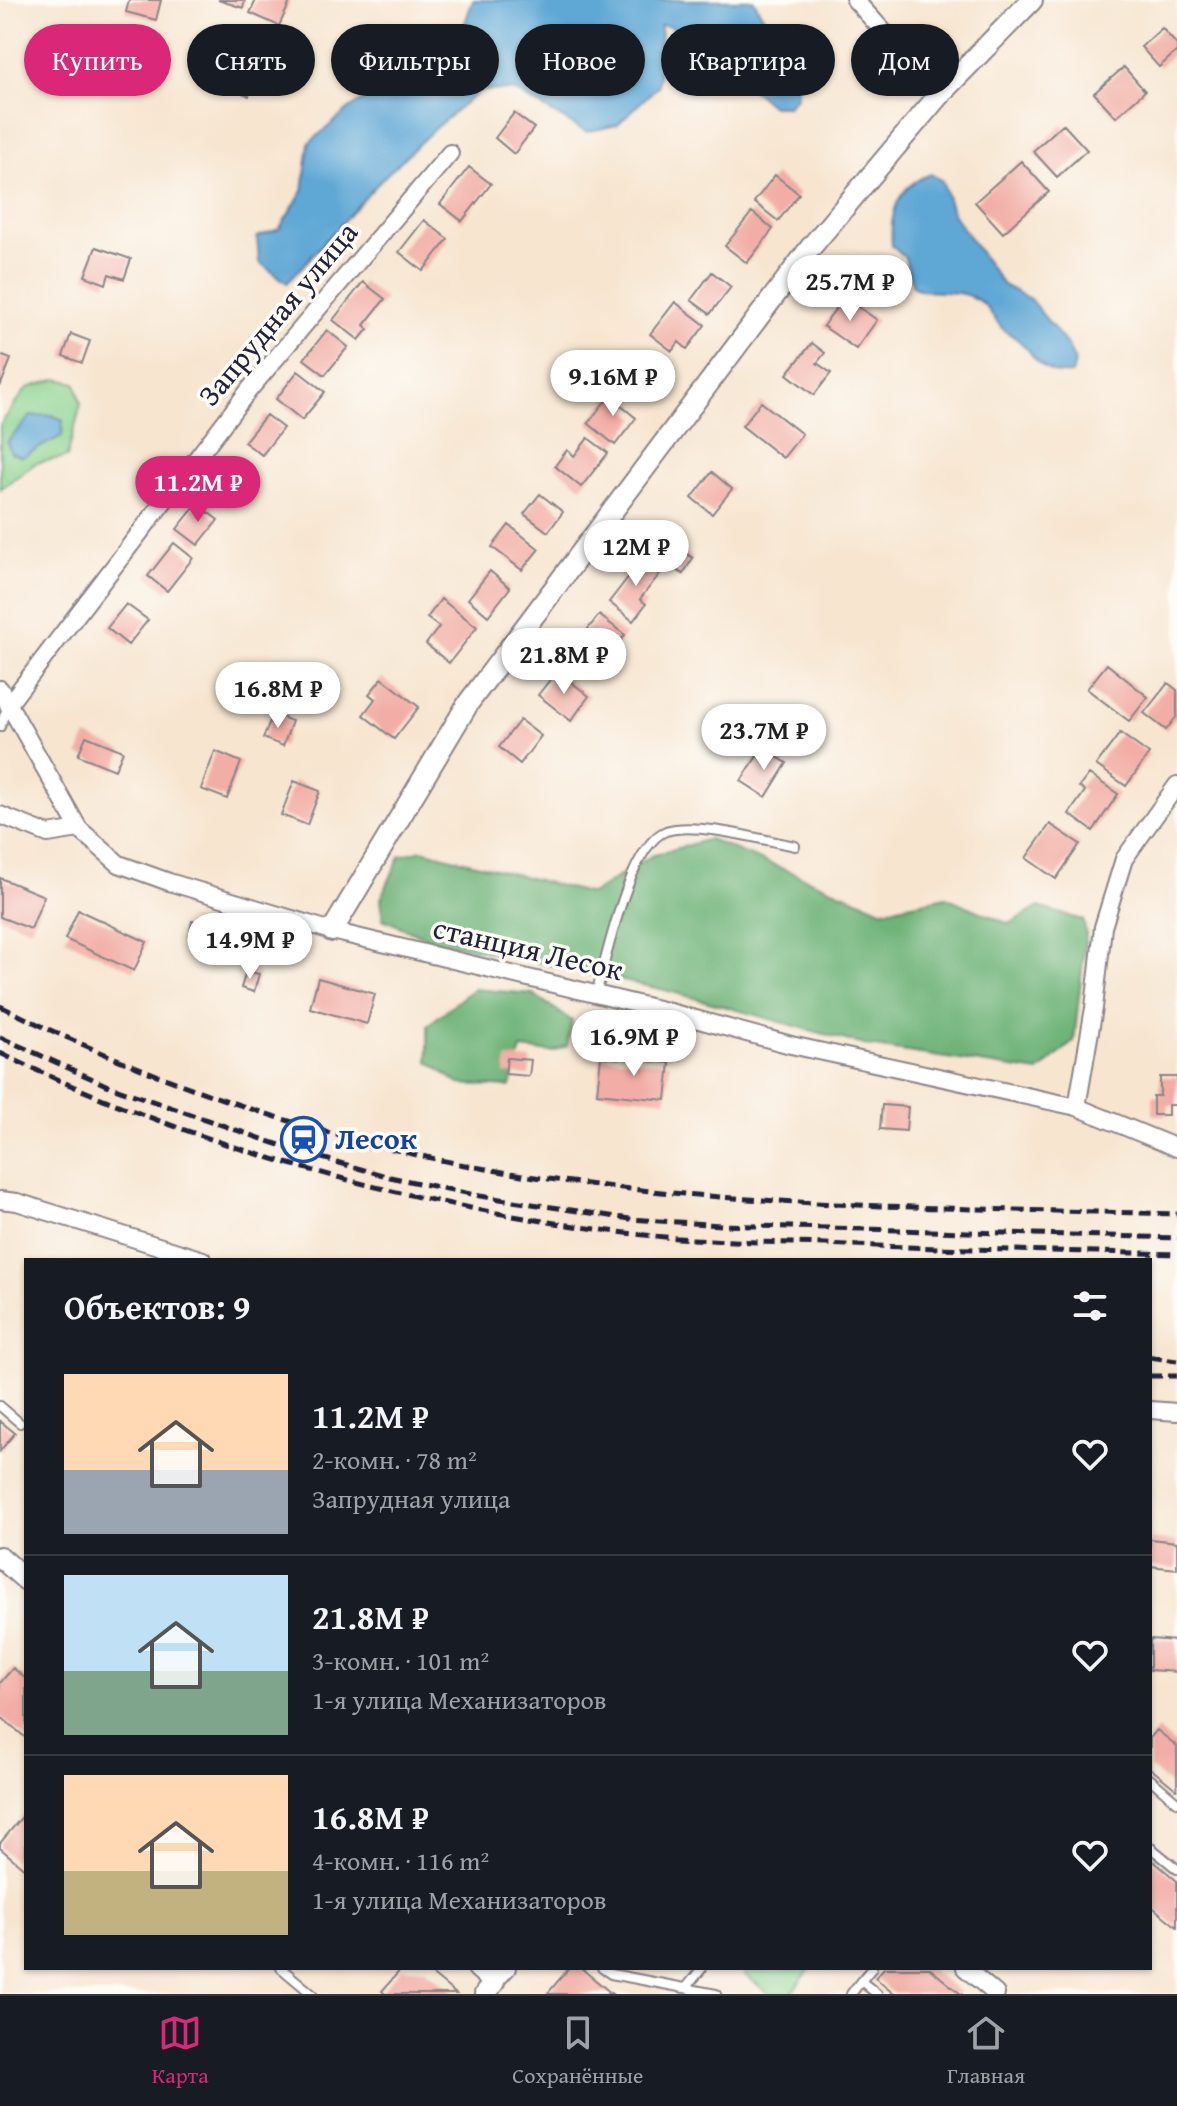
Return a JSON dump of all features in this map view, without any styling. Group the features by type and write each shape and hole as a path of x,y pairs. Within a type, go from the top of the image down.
{"street":[{"path":"855,0 877,24"},
{"path":"959,75 1032,0"},
{"path":"332,931 469,702 811,247 938,96"},
{"name":"Запрудная улица","path":"4,697 249,390 450,153"},
{"name":"станция Лесок","path":"4,697 79,829 119,864 332,931 791,1045 1077,1107 1177,1148"},
{"path":"1077,1107 1094,1008 1103,927 1124,859 1177,785"},
{"path":"0,815 48,834 79,829"},
{"path":"0,1200 17,1202 197,1258"},
{"path":"1152,1410 1177,1412"},
{"path":"0,1557 24,1578"},
{"path":"967,1970 996,1994"}],"lane":[{"path":"0,727 4,697"},
{"path":"596,995 628,884 649,843 665,831 692,828 795,846"},
{"path":"0,1406 20,1423"},
{"path":"1152,1781 1177,1802"},
{"path":"1152,1849 1177,1869"},
{"path":"283,1970 312,1994"},
{"path":"605,1970 611,1974 716,1994"},
{"path":"686,1988 700,1970"},
{"path":"851,1994 870,1970"},
{"path":"861,1981 877,1994"}],"green space":[{"path":"58,379 76,383 81,404 67,457 36,463 0,489 0,425 27,388"},
{"path":"709,839 884,910 946,897 1009,924 1039,907 1083,920 1086,934 1074,1041 1039,1072 868,1046 665,990 431,940 383,919 381,899 400,856 422,850 591,894 651,856"},
{"path":"473,989 533,994 572,1021 567,1046 552,1052 521,1049 510,1087 459,1084 428,1061 428,1025"},
{"path":"745,1970 809,1970 790,1994 770,1994 744,1974"}],"water":[{"path":"473,0 754,0 768,24 661,24 658,86 617,125 586,132 523,96 645,96 645,24 515,24 515,92 499,90 499,24 464,24"},
{"path":"368,96 474,96 381,180 287,283 259,262 257,237 279,229 303,191 309,143"},
{"path":"760,96 797,96 788,106 772,106"},
{"path":"931,174 942,181 953,214 1003,285 1030,299 1068,346 1075,362 1072,374 1046,369 974,298 913,287 905,258 892,246 892,222 903,193 910,185"},
{"path":"52,415 63,420 62,436 22,457 11,453 7,442 31,416"}],"building":[{"path":"129,0 161,0 156,20 126,12"},
{"path":"218,0 245,0 243,8"},
{"path":"256,0 291,0 280,24 250,13"},
{"path":"1162,28 1177,45 1177,51 1159,67 1141,47"},
{"path":"1124,67 1145,91 1116,117 1094,93"},
{"path":"514,113 534,128 514,154 495,138"},
{"path":"1063,124 1087,150 1057,177 1033,151"},
{"path":"1021,161 1049,192 1003,233 975,202"},
{"path":"469,167 491,184 462,221 440,204"},
{"path":"775,175 799,194 778,221 754,202"},
{"path":"752,212 773,229 747,263 725,246"},
{"path":"424,220 448,239 423,271 399,252"},
{"path":"96,247 131,259 124,279 109,274 106,284 85,276"},
{"path":"712,272 731,287 710,314 691,300"},
{"path":"363,282 385,299 364,325 368,329 359,340 333,320"},
{"path":"844,297 877,320 856,349 823,326"},
{"path":"675,302 705,325 687,349 679,342 672,351 650,334"},
{"path":"327,330 348,347 325,375 304,359"},
{"path":"71,334 90,341 82,363 63,356"},
{"path":"812,343 825,353 817,363 831,373 814,395 787,374"},
{"path":"0,355 11,359 0,387"},
{"path":"625,356 659,382 647,398 613,372"},
{"path":"298,371 325,392 302,420 276,399"},
{"path":"615,389 625,396 619,404 636,418 615,445 588,423"},
{"path":"761,402 802,434 783,458 742,426"},
{"path":"266,415 283,428 262,455 244,442"},
{"path":"588,438 608,453 581,487 555,466 567,450 574,456"},
{"path":"226,471 244,486 228,506 210,492"},
{"path":"712,472 732,489 712,514 692,498"},
{"path":"540,494 563,512 548,532 524,514"},
{"path":"197,504 218,520 198,545 177,529"},
{"path":"509,525 539,549 522,570 492,547"},
{"path":"666,525 683,537 676,547 693,558 683,574 649,552"},
{"path":"174,543 193,558 167,591 148,576"},
{"path":"639,553 662,571 640,599 646,604 633,621 609,602 636,567 631,563"},
{"path":"490,571 510,588 488,616 468,599"},
{"path":"441,599 477,627 449,663 426,644 439,627 427,618"},
{"path":"126,604 148,620 128,645 107,628"},
{"path":"599,615 625,635 603,663 577,643"},
{"path":"1107,664 1148,697 1129,721 1087,689"},
{"path":"557,671 589,696 571,721 538,695"},
{"path":"382,678 419,707 394,739 363,715 375,699 369,694"},
{"path":"1168,683 1177,690 1177,716 1166,730 1144,713"},
{"path":"273,714 292,721 283,746 263,738"},
{"path":"520,720 541,736 520,764 499,747"},
{"path":"1120,733 1149,754 1126,786 1096,765"},
{"path":"86,736 123,751 115,770 78,755"},
{"path":"762,748 787,763 766,797 741,781"},
{"path":"215,751 241,762 227,799 201,789"},
{"path":"1089,774 1118,794 1093,831 1069,814 1085,791 1079,787"},
{"path":"294,781 320,791 307,825 281,815"},
{"path":"1050,824 1080,844 1056,879 1026,858"},
{"path":"0,878 44,896 31,929 0,917"},
{"path":"78,910 147,942 134,971 65,939"},
{"path":"192,921 217,927 214,941 189,936"},
{"path":"246,971 259,974 254,992 241,988"},
{"path":"318,978 375,994 367,1024 310,1008"},
{"path":"601,1057 670,1063 666,1100 597,1093"},
{"path":"507,1058 531,1060 529,1076 505,1074"},
{"path":"1160,1077 1177,1077 1177,1105 1168,1105 1168,1115 1153,1115 1153,1096 1160,1096"},
{"path":"882,1105 908,1107 906,1131 880,1129"},
{"path":"0,1421 15,1433 0,1451"},
{"path":"1152,1539 1177,1542 1177,1569 1152,1566"},
{"path":"1152,1639 1177,1641 1177,1672 1152,1670"},
{"path":"13,1668 24,1677 24,1736 0,1716 0,1683"},
{"path":"1157,1730 1177,1746 1177,1790 1152,1770 1152,1736"},
{"path":"24,1814 24,1868 0,1848 0,1843"},
{"path":"1152,1860 1177,1881 1177,1927 1152,1907"},
{"path":"400,1970 426,1970 456,1994 385,1994 382,1991"},
{"path":"567,1970 583,1970 612,1994 547,1994"},
{"path":"882,1970 931,1970 961,1994 894,1994 875,1978"}],"railway":[{"path":"0,1006 128,1064 261,1112 329,1133 466,1165 615,1187 775,1201 1177,1214"},
{"path":"0,1037 106,1085 300,1152 390,1177 480,1196 630,1219 722,1225 1177,1238"},
{"path":"0,1053 74,1087 228,1145 385,1189 545,1221 626,1233 701,1239 1177,1254"},
{"path":"1152,1357 1177,1361"},
{"path":"1152,1376 1177,1376"}],"place":[{"name":"Лесок","path":"304,1139"}]}
